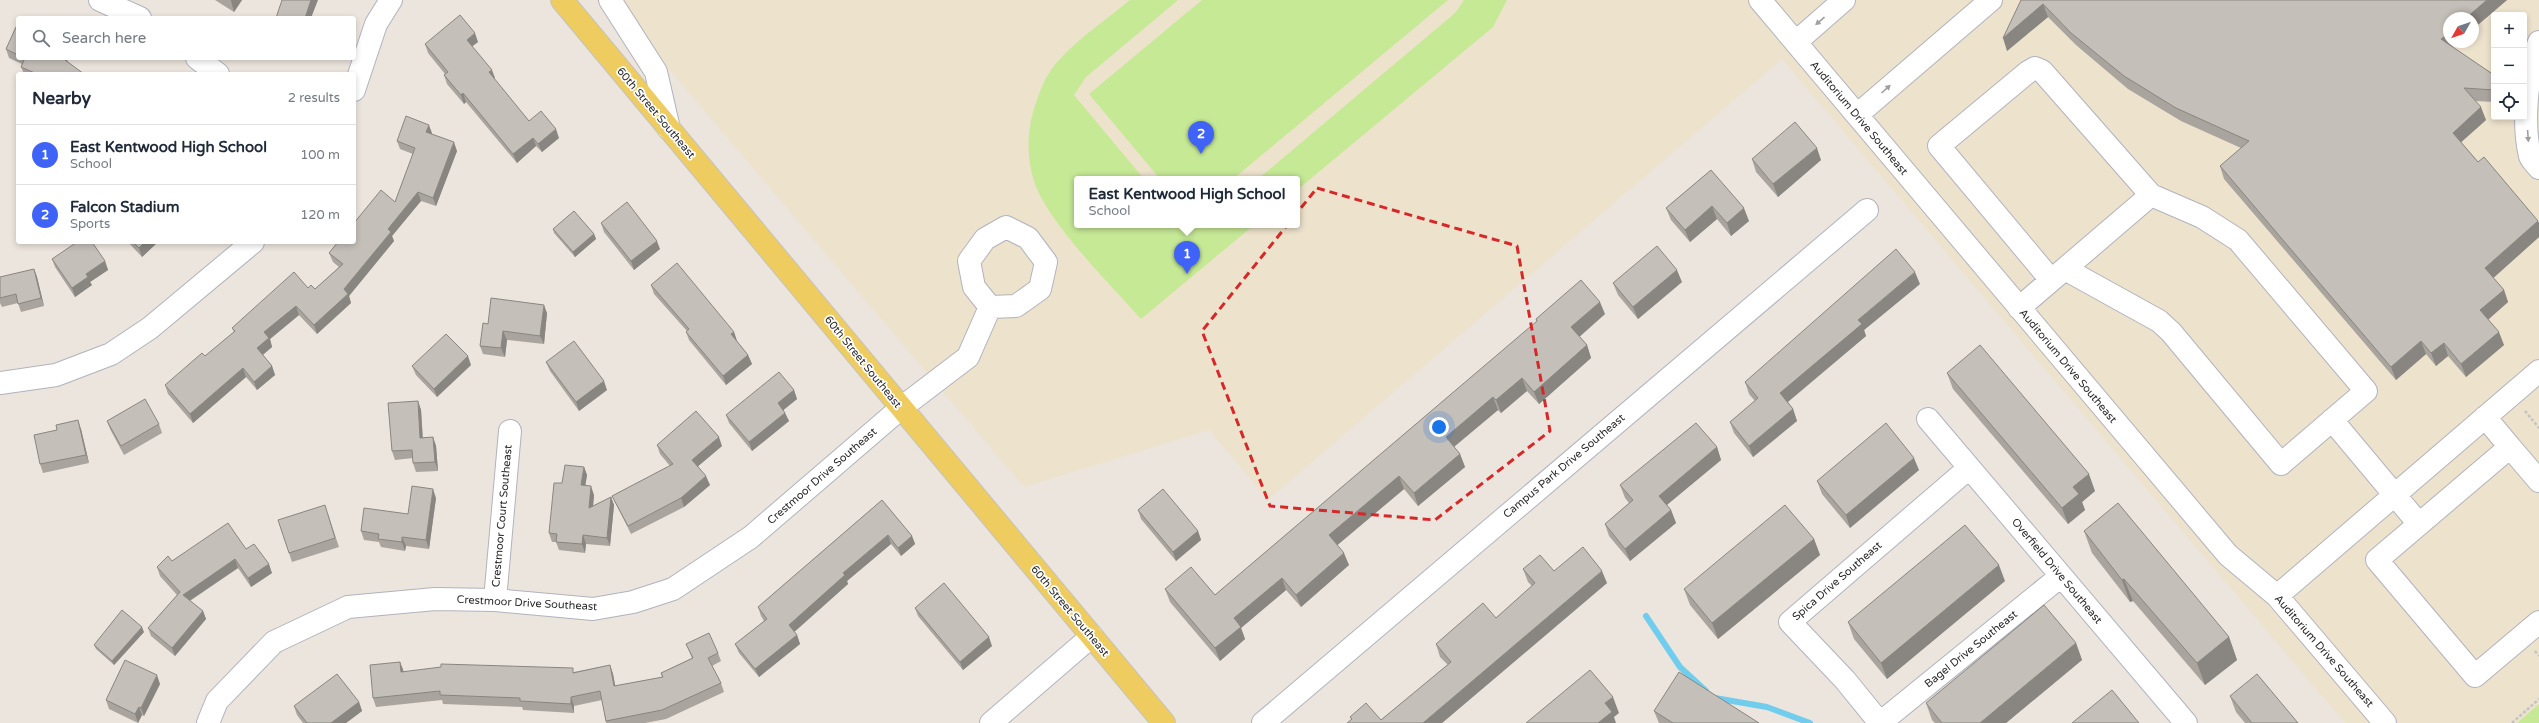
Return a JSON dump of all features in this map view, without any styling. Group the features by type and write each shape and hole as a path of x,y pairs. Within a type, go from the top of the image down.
{"main road":[{"name":"60th Street Southeast","path":"562,0 1164,723"}],"street":[{"path":"100,0 136,16"},
{"path":"356,84 376,24 391,0"},
{"path":"610,0 656,72 669,129"},
{"name":"Auditorium Drive Southeast","path":"1760,0 2228,555 2277,596 2385,723"},
{"path":"1796,42 1844,0"},
{"path":"1857,115 1991,0"},
{"path":"2539,42 2531,69 2526,107 2530,157 2539,168"},
{"path":"200,60 215,72"},
{"path":"2035,68 2042,71 2151,195 2202,217 2238,240 2366,392 2281,464 2171,332 2159,321 2058,275 1939,146 2028,72 2035,68"},
{"path":"2019,308 2151,195"},
{"name":"Campus Park Drive Southeast","path":"1263,723 1867,210"},
{"path":"0,383 56,375 111,354 150,328 251,244"},
{"name":"Crestmoor Drive Southeast","path":"208,723 217,701 274,642 348,607 435,599 495,600 593,609 633,602 673,589 751,537 901,408 968,357 990,308"},
{"path":"2277,596 2539,371"},
{"path":"2485,417 2539,481"},
{"name":"Overfield Drive Southeast","path":"1928,419 2186,723"},
{"path":"2332,420 2419,524"},
{"name":"Crestmoor Court Southeast","path":"495,600 510,431"},
{"path":"2510,448 2377,560 2475,676 2539,622"},
{"name":"Spica Drive Southeast","path":"1880,723 1840,675 1790,622 1969,468"},
{"name":"Bagel Drive Southeast","path":"1880,723 2061,576"},
{"path":"991,723 1092,636"}],"path":[{"path":"2525,411 2539,428"},
{"path":"2512,723 2539,699"}],"highlighted area":[{"path":"1317,188 1517,246 1550,431 1435,520 1270,506 1202,331"}],"shaded area":[{"path":"610,0 2539,0 2539,723 2345,723 1782,59 1268,500 1209,430 1024,487"}],"green space":[{"path":"1130,0 1178,0 1086,77 1074,95 1142,176 1074,176 1074,228 1185,228 1187,230 1192,228 1250,228 1141,319 1081,253 1066,234 1041,197 1031,171 1029,132 1033,112 1043,85 1048,74 1060,59 1094,28"},
{"path":"1202,0 1448,0 1237,176 1157,176 1089,94"},
{"path":"1464,0 1507,0 1493,27 1300,188 1300,176 1262,176 1455,13"},
{"path":"2539,704 2539,723 2517,723"}],"building":[{"path":"282,0 311,0 306,16 277,16"},
{"path":"2021,0 2487,0 2473,12 2443,12 2443,38 2441,39 2443,40 2443,48 2454,48 2491,73 2491,90 2464,88 2481,107 2453,133 2478,162 2484,157 2538,221 2485,268 2504,290 2480,310 2499,332 2461,364 2444,343 2431,353 2421,341 2391,367 2220,166 2249,141 2176,108 2124,76 2071,33 2043,4 2003,38"},
{"path":"460,15 475,33 467,40 492,70 489,72 529,121 541,111 556,129 538,144 533,138 513,154 463,93 461,95 444,75 448,72 425,44"},
{"path":"16,27 16,54 6,49"},
{"path":"24,60 65,60 81,72 32,72 21,67"},
{"path":"406,116 429,125 426,132 454,142 433,198 418,192 388,229 391,232 344,289 348,294 314,325 296,306 264,332 269,338 257,348 272,366 254,382 243,368 190,414 165,385 202,353 205,356 235,331 232,328 294,272 308,288 311,285 315,289 343,264 329,253 336,244 356,244 356,221 381,190 395,202 415,148 397,141"},
{"path":"1795,122 1817,148 1773,184 1752,159"},
{"path":"1711,170 1744,208 1727,223 1712,206 1685,230 1666,208"},
{"path":"627,202 657,241 631,261 601,223"},
{"path":"574,211 594,234 573,252 553,229"},
{"path":"74,244 93,244 105,261 86,274 88,277 72,288 52,259"},
{"path":"135,244 143,244 139,248"},
{"path":"1657,246 1677,270 1633,307 1613,283"},
{"path":"1896,249 1915,272 1858,320 1862,324 1780,393 1793,409 1749,446 1730,422 1758,398 1745,382"},
{"path":"677,263 734,332 731,334 748,355 723,376 686,332 689,329 651,285"},
{"path":"34,269 41,298 18,304 16,294 0,298 0,277"},
{"path":"1581,280 1600,302 1571,327 1587,345 1534,392 1522,378 1496,400 1493,397 1446,437 1460,454 1414,493 1399,476 1329,535 1344,553 1296,595 1282,578 1234,618 1241,627 1215,648 1165,589 1191,567 1215,595 1537,321 1536,319"},
{"path":"491,298 544,305 540,336 503,331 501,348 480,346 483,323 488,324"},
{"path":"446,334 468,356 434,389 412,366"},
{"path":"574,341 604,381 576,402 546,362"},
{"path":"1980,345 2089,474 2073,487 2079,494 2062,508 1947,373"},
{"path":"779,372 794,390 778,403 785,413 749,442 726,415"},
{"path":"145,399 159,424 121,446 107,421"},
{"path":"418,401 420,438 433,437 435,462 413,463 412,450 392,451 388,403"},
{"path":"696,411 719,437 692,460 706,476 681,498 628,526 612,496 673,464 657,445"},
{"path":"78,420 86,455 40,464 34,435 57,430 56,425"},
{"path":"1696,423 1717,447 1659,496 1671,510 1625,549 1605,524 1633,500 1620,485"},
{"path":"1886,423 1914,458 1846,515 1817,481"},
{"path":"565,465 584,467 581,485 591,486 589,508 611,497 607,538 583,535 582,544 556,542 557,534 549,533 554,483 562,483"},
{"path":"412,486 433,489 426,540 402,537 402,542 378,539 379,534 361,531 364,508 408,514"},
{"path":"1163,489 1198,531 1173,552 1138,510"},
{"path":"882,500 912,536 898,548 888,535 843,573 845,575 789,625 797,635 755,669 735,644 767,619 758,607"},
{"path":"2118,503 2229,637 2197,663 2124,579 2122,580 2084,531"},
{"path":"325,505 335,538 289,553 278,520"},
{"path":"1785,505 1814,539 1712,623 1684,589"},
{"path":"228,523 246,549 254,544 269,564 248,578 235,559 183,595 203,611 172,648 148,628 180,592 157,567 168,556 172,561"},
{"path":"1965,525 1999,565 1881,663 1848,622"},
{"path":"1583,547 1602,571 1423,723 1347,723 1352,719 1350,717 1366,703 1381,720 1451,662 1436,644 1483,603 1496,618 1535,583 1523,569 1540,555 1554,571"},
{"path":"944,583 989,637 960,662 915,608"},
{"path":"2044,605 2076,643 1980,723 1942,723 1926,703"},
{"path":"122,610 142,627 112,661 94,645"},
{"path":"709,633 718,653 708,658 721,683 662,710 606,721 600,691 571,697 571,704 520,701 520,698 440,695 440,691 373,698 370,665 400,662 401,672 441,667 441,664 573,668 573,673 610,665 614,686 663,677 661,673 693,658 686,644"},
{"path":"125,660 157,675 141,708 139,707 135,714 106,700"},
{"path":"1590,670 1613,697 1605,703 1612,712 1598,723 1526,723"},
{"path":"1679,672 1759,723 1673,723 1654,711"},
{"path":"337,674 359,702 331,723 307,723 294,706"},
{"path":"2257,674 2298,723 2252,723 2230,696"},
{"path":"2112,690 2139,723 2072,723"}],"waterway":[{"path":"1646,616 1680,667 1706,691"},
{"path":"1715,698 1767,707 1810,723"}],"place":[{"name":"Falcon Stadium","path":"1201,154"},
{"name":"East Kentwood High School","path":"1187,274"}]}
